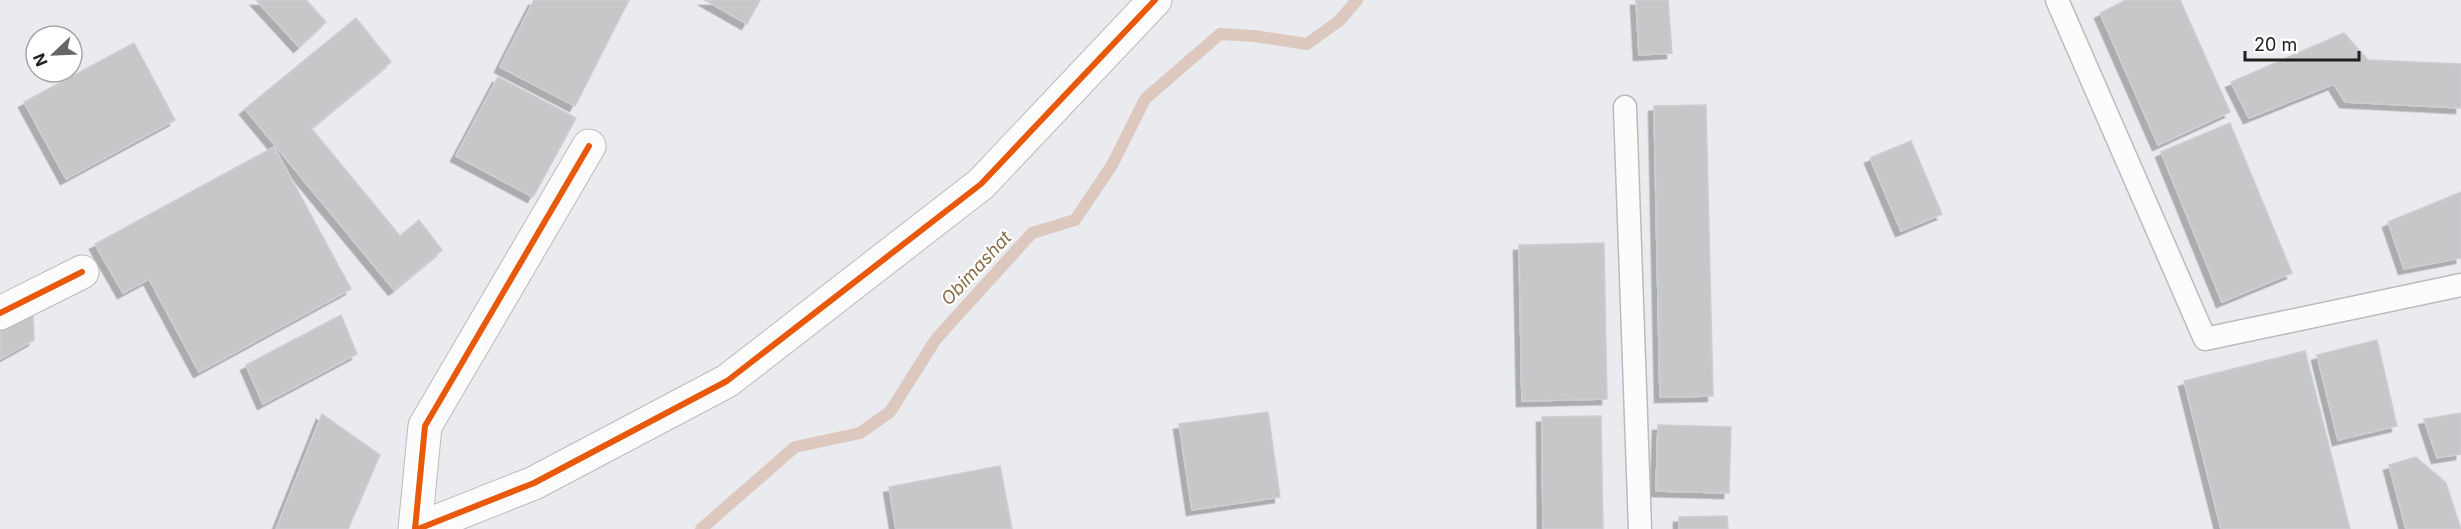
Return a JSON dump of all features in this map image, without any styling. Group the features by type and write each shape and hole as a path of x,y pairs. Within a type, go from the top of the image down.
{"street":[{"path":"589,146 425,426 416,529 534,483 727,381 981,184 1155,0"},
{"path":"0,313 82,272"}],"lane":[{"path":"2057,0 2205,339 2461,285"},
{"path":"1625,107 1640,529"}],"building":[{"path":"256,0 306,0 326,22 299,47"},
{"path":"534,0 629,0 575,106 500,67"},
{"path":"705,0 760,0 747,24"},
{"path":"1636,0 1668,0 1672,53 1639,55"},
{"path":"2126,0 2180,0 2230,112 2158,145 2100,13"},
{"path":"356,18 391,62 311,128 400,236 419,220 442,250 394,290 245,109"},
{"path":"2344,33 2368,60 2461,64 2461,108 2345,102 2334,84 2249,118 2231,82"},
{"path":"134,43 175,120 66,179 24,102 58,84 84,84 84,70"},
{"path":"498,77 576,118 533,197 456,156"},
{"path":"1706,105 1713,396 1660,397 1654,106"},
{"path":"2230,123 2292,273 2222,302 2161,152"},
{"path":"1911,141 1942,214 1901,231 1870,158"},
{"path":"274,147 351,289 199,372 149,279 123,293 95,244"},
{"path":"2461,192 2461,258 2404,269 2388,222"},
{"path":"1604,243 1607,399 1522,401 1519,245"},
{"path":"33,313 34,340 0,359 0,329"},
{"path":"341,315 357,354 263,404 246,365"},
{"path":"2377,340 2397,426 2338,440 2317,355"},
{"path":"2305,351 2350,529 2221,529 2184,381"},
{"path":"1268,412 1280,497 1192,510 1179,424"},
{"path":"2461,413 2461,454 2437,458 2424,419"},
{"path":"322,414 380,455 348,529 276,529"},
{"path":"1601,416 1603,529 1543,529 1542,417"},
{"path":"1658,425 1731,427 1729,493 1656,491"},
{"path":"2416,457 2446,483 2461,529 2406,529 2389,465"},
{"path":"1000,466 1012,529 896,529 889,487"},
{"path":"1727,516 1728,529 1679,529 1679,517"}],"waterway":[{"name":"Obimashat","path":"701,529 795,447 860,433 890,412 936,339 1032,233 1075,220 1112,165 1145,99 1220,34 1254,36 1307,44 1339,21 1357,0"}],"cycle path":[{"path":"418,529 534,483 727,381 981,184 1155,0"},
{"path":"415,529 425,426 589,146"},
{"path":"0,313 82,272"}]}
